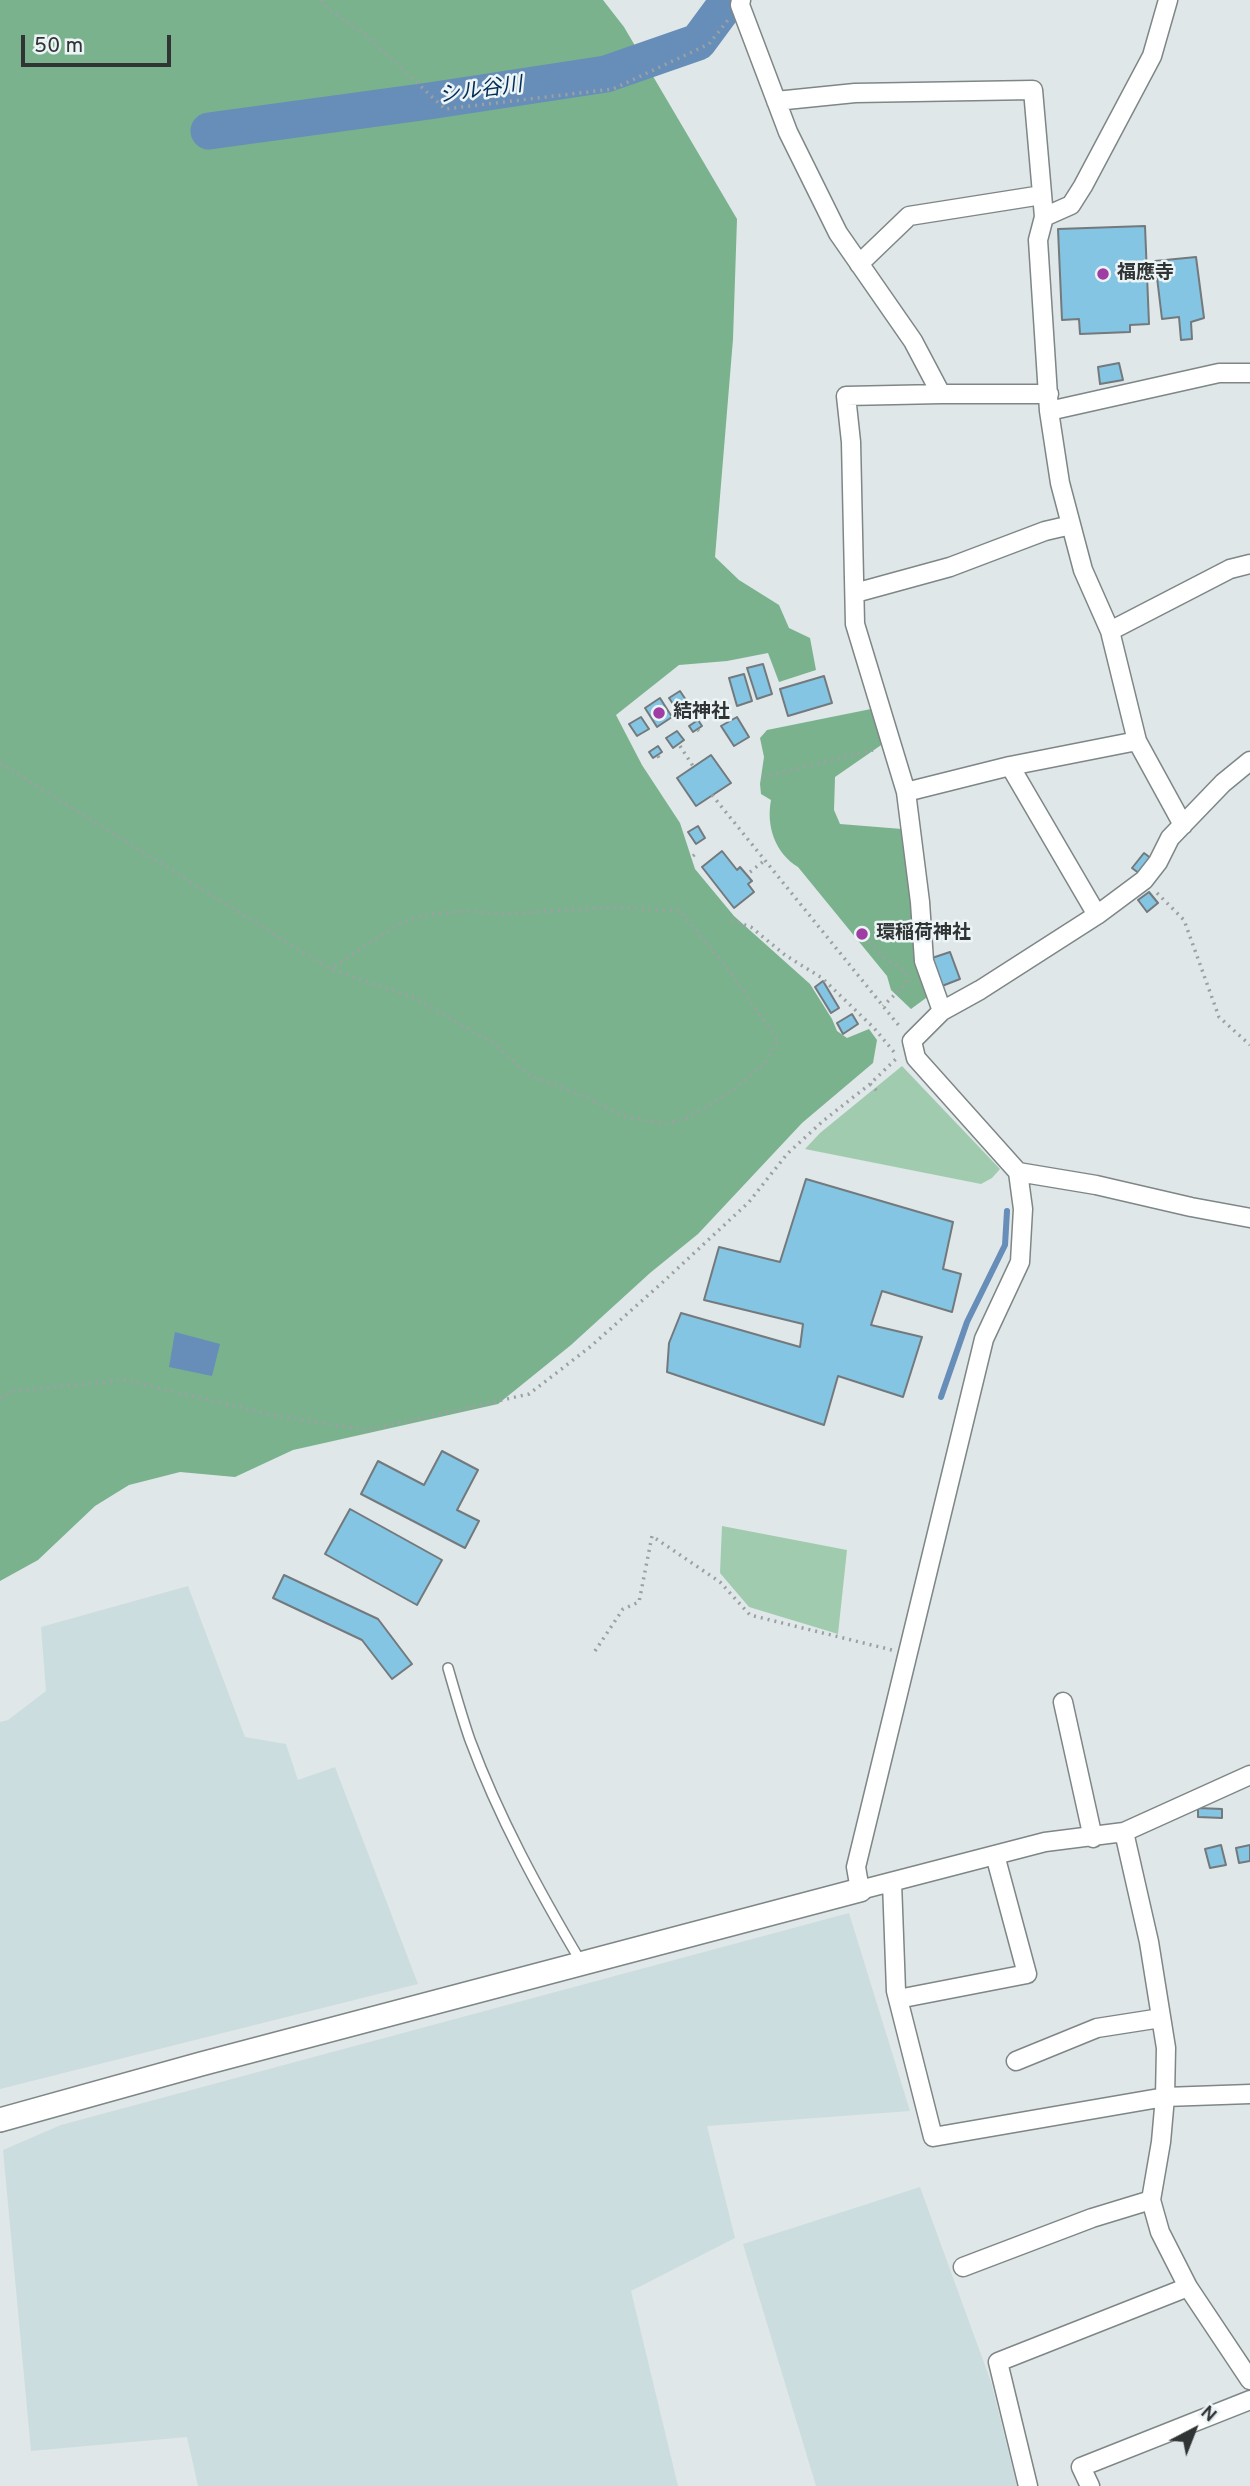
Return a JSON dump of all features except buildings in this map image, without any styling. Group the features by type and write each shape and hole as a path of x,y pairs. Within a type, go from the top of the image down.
{"street":[{"path":"1044,218 1071,205 1083,186 1152,56 1168,0"},
{"path":"740,3 788,132 838,233 913,341 941,394"},
{"path":"776,101 855,93 1033,90 1044,218 1038,240 1049,402 1060,483 1083,570 1110,631 1137,741 1183,825"},
{"path":"859,264 909,216 1042,195"},
{"path":"942,1012 924,961 920,902 906,792 894,745 855,624 850,442 846,396 941,394 1049,402 1219,373 1250,373"},
{"path":"855,593 950,567 1045,531 1071,525"},
{"path":"1110,631 1230,569 1250,564"},
{"path":"906,792 1010,766 1137,741"},
{"path":"860,1890 856,1867 984,1339 1020,1262 1023,1209 1018,1172 916,1058 906,1035 1097,915 1144,880 1158,862 1170,838 1223,783 1250,761"},
{"path":"1010,766 1097,915"},
{"path":"1018,1172 1096,1185 1191,1208 1250,1218"},
{"path":"1063,1702 1093,1838"},
{"path":"0,2120 201,2064 1045,1842 1124,1832 1250,1775"},
{"path":"1124,1832 1149,1942 1166,2048 1161,2142 1151,2200 1160,2232 1188,2287 1250,2380"},
{"path":"898,1999 1027,1974 995,1855"},
{"path":"892,1882 898,1999 933,2137 1165,2097 1250,2094"},
{"path":"1016,2061 1097,2028 1161,2018"},
{"path":"963,2267 1092,2218 1151,2200"},
{"path":"1028,2486 998,2362 1188,2287"},
{"path":"1090,2486 1081,2467 1250,2400"}],"lane":[{"path":"448,1668 471,1740 509,1829 545,1901 582,1964"}],"path":[{"path":"321,0 329,10 367,36 445,109 612,89 709,44 740,3"},
{"path":"763,777 894,745"},
{"path":"680,746 693,766"},
{"path":"0,763 330,969 415,998 493,1043 529,1075 586,1097 622,1116 665,1124 688,1118 732,1091 764,1063 778,1040 727,968 680,911 618,907 505,914 465,911 424,915 401,923 330,969"},
{"path":"0,1398 14,1391 125,1380 272,1415 367,1430 529,1394 590,1347 749,1202 787,1154 870,1084 898,1056 906,1035 712,795"},
{"path":"693,856 698,852"},
{"path":"750,872 764,861"},
{"path":"1144,880 1184,920 1219,1017 1250,1045"},
{"path":"731,920 751,927 785,955 822,978 874,1028 898,1056"},
{"path":"869,942 888,962 903,967 907,972 906,983 883,1006"},
{"path":"870,1084 877,1091"},
{"path":"595,1651 623,1609 639,1602 652,1536 720,1582 750,1615 908,1654"}],"shaded area":[{"path":"188,1586 245,1737 286,1744 298,1780 335,1767 418,1984 0,2089 0,1722 8,1720 46,1691 41,1627"},
{"path":"849,1913 910,2111 707,2126 735,2238 631,2291 678,2486 198,2486 187,2437 31,2451 3,2150 61,2125"},
{"path":"920,2187 991,2382 1017,2486 816,2486 743,2244"}],"green space":[{"path":"0,0 603,0 624,27 737,219 733,339 715,557 739,580 779,605 789,628 810,638 816,670 779,682 768,653 727,661 679,665 616,715 642,765 680,823 695,869 734,916 810,984 837,1031 847,1038 869,1029 877,1040 873,1063 802,1123 698,1234 650,1273 571,1345 498,1404 293,1450 235,1477 180,1472 129,1485 95,1506 38,1560 0,1581"},
{"path":"876,708 887,741 835,777 834,810 840,824 902,829 930,995 911,1009 891,990 887,976 798,867 778,847 771,829 771,800 761,794 764,757 760,738 767,730"},
{"path":"902,1066 1000,1169 992,1178 981,1184 805,1149 820,1133"},
{"path":"722,1526 847,1550 838,1634 749,1607 720,1573"}],"water":[{"path":"175,1332 220,1344 212,1376 169,1367"}],"waterway":[{"name":"シル谷川","path":"209,131 606,74 698,42 729,0"},
{"path":"941,1397 967,1322 1005,1245 1007,1211"}],"place":[{"name":"福應寺","path":"1103,274"},
{"name":"結神社","path":"659,713"},
{"name":"環稲荷神社","path":"862,934"}]}
